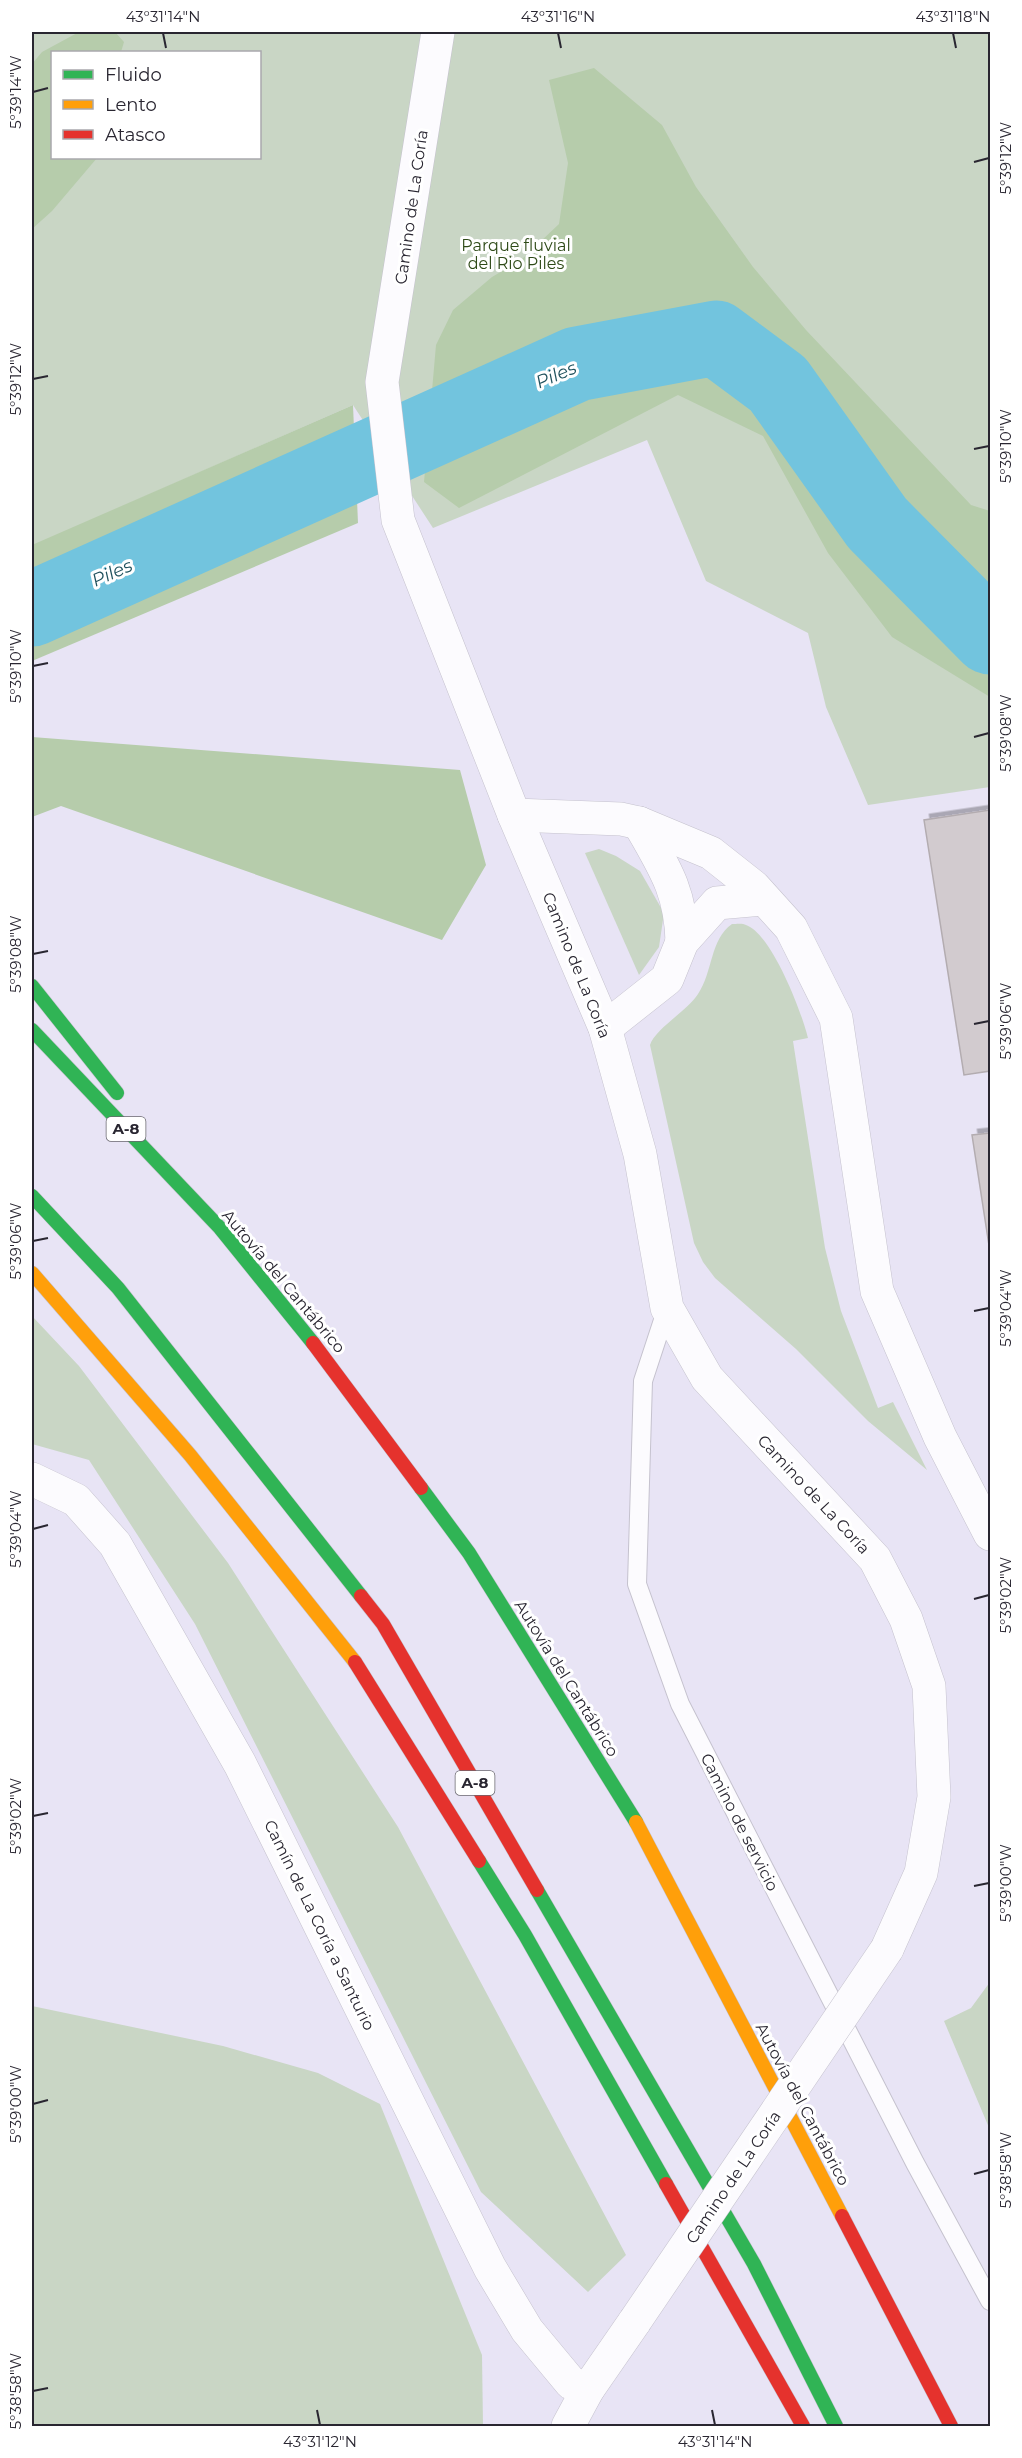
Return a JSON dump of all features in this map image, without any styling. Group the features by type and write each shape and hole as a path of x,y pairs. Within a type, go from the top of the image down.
{"highway":[{"path":"32,986 50,1006 220,1228"},
{"name":"Autovía del Cantábrico","path":"32,1030 220,1228 338,1373 469,1553 625,1800 951,2427"},
{"name":"A-8","path":"32,1196 118,1288 383,1624 754,2264 836,2427"},
{"path":"32,1273 190,1455 356,1664 525,1935 803,2427"}],"street":[{"name":"Camino de La Coría","path":"438,32 382,382 398,520 514,815 605,1028 640,1154 667,1308 707,1378 875,1559 906,1619 929,1686 934,1797 921,1873 887,1949 636,2322 588,2389 568,2427"},
{"path":"514,815 621,819 639,823 711,853 754,887 791,928 836,1018 877,1291 940,1437 990,1534"},
{"path":"639,823 667,873 681,911 682,942"},
{"path":"605,1028 667,979 682,942 717,903 764,898"},
{"name":"Camín de La Coría a Santurio","path":"32,1479 76,1500 115,1544 240,1764 490,2268 526,2330 571,2384 588,2389"}],"lane":[{"name":"Camino de servicio","path":"667,1308 643,1381 637,1584 680,1704 915,2163 990,2301"}],"green space":[{"name":"Parque fluvial del Rio Piles","path":"32,32 990,32 990,787 868,805 826,707 808,633 706,581 647,440 433,528 353,405 32,546"},
{"path":"79,32 115,32 124,42 121,51 51,51 51,159 96,159 52,211 32,229 32,64 42,52"},
{"path":"594,68 662,125 696,187 753,267 806,330 971,505 990,511 990,697 892,637 828,553 763,436 678,395 459,508 424,482 436,345 453,310 492,277 521,260 559,224 568,163 549,80"},
{"path":"353,405 358,523 32,661 32,545"},
{"path":"32,737 460,770 486,865 442,940 61,806 32,817"},
{"path":"599,849 616,856 640,871 664,913 659,947 639,975 585,853"},
{"path":"732,924 746,925 756,931 766,943 784,975 799,1011 808,1038 793,1041 825,1248 841,1311 878,1408 893,1402 927,1470 868,1421 796,1349 715,1278 703,1262 694,1243 650,1045 658,1033 698,994 720,938"},
{"path":"32,1316 79,1366 228,1563 398,1827 626,2255 588,2292 481,2192 195,1624 89,1460 32,1444"},
{"path":"990,1982 990,2130 944,2021 971,2008"},
{"path":"32,2006 223,2046 318,2073 380,2104 482,2355 483,2426 32,2426"}],"building":[{"path":"990,810 990,1071 964,1075 924,820"},
{"path":"990,1133 990,1252 972,1135"}],"waterway":[{"name":"Piles","path":"32,609 577,364 716,338 778,384 877,523 990,637"}],"traffic: fast":[{"path":"32,986 117,1093"},
{"path":"32,1030 220,1228 313,1343"},
{"path":"32,1196 118,1288 361,1596"},
{"path":"421,1488 469,1553 636,1822"},
{"path":"479,1861 525,1935 666,2184"},
{"path":"537,1890 754,2264 836,2426"}],"traffic: slow":[{"path":"32,1273 190,1455 355,1662"},
{"path":"636,1822 842,2216"}],"traffic: jam":[{"path":"313,1343 421,1488"},
{"path":"361,1596 383,1624 537,1890"},
{"path":"355,1662 479,1861"},
{"path":"666,2184 803,2426"},
{"path":"842,2216 951,2426"}]}
